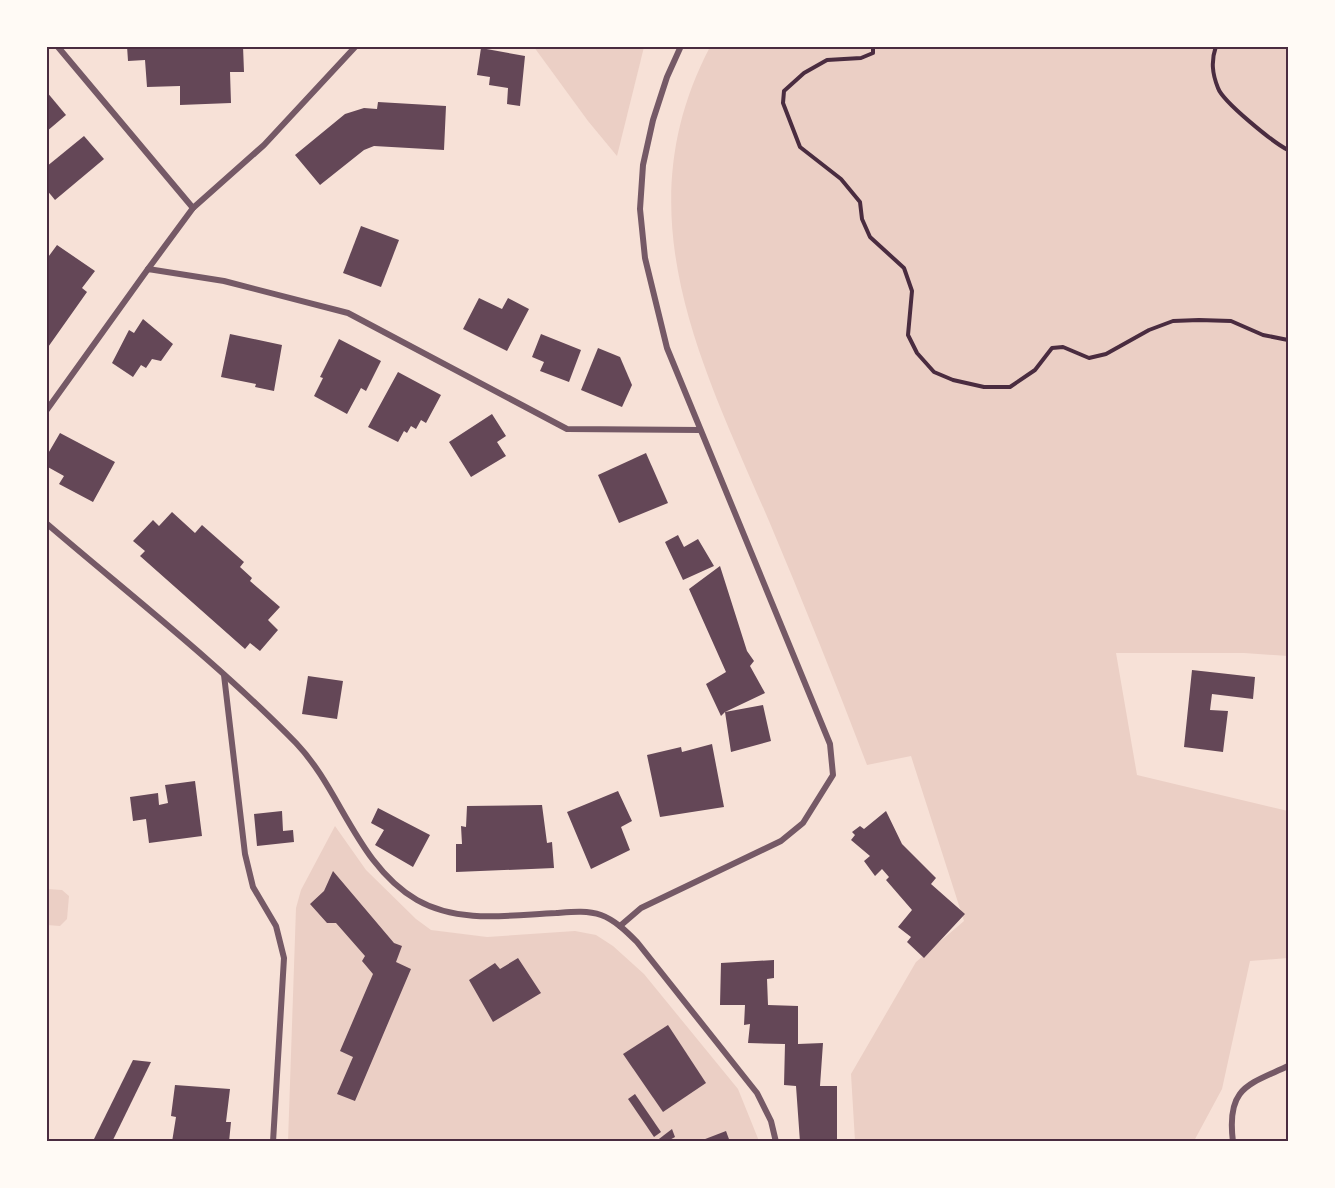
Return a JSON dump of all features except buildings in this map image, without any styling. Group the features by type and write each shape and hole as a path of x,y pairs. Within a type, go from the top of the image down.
{"street":[{"path":"46,411 193,208 264,145 356,46"},
{"path":"620,926 641,908 781,841 803,823 833,775 830,744 667,348 645,258 640,209 644,165 653,120 667,77 681,46"},
{"path":"58,47 193,208"},
{"path":"148,269 224,281 348,313 567,429 700,430"},
{"path":"46,523 224,674 297,744 320,773 363,847 389,876 417,900 449,912 486,917 576,912 600,915 620,926 638,942 757,1093 771,1121 776,1142"},
{"path":"224,674 245,854 253,887 276,926 284,957 273,1142"},
{"path":"1233,1142 1235,1104 1241,1091 1253,1080 1288,1066"}],"path":[{"path":"873,46 873,53 861,58 827,60 804,73 784,91 783,103 800,147 841,179 860,202 862,219 870,237 904,268 912,291 908,334 917,353 934,372 984,387 1010,387 1035,370 1052,348 1063,347 1089,358 1106,354 1149,330 1173,321 1231,321 1263,335 1288,340"},
{"path":"1216,46 1211,62 1218,90 1252,124 1288,150"}],"shaded area":[{"path":"534,47 644,47 617,156 588,121"},
{"path":"710,47 1288,47 1288,656 1244,653 1116,653 1137,775 1288,811 1288,958 1250,961 1222,1089 1194,1141 855,1141 851,1074 916,962 964,921 911,756 867,765 807,612 719,405 698,347 681,288 672,229 673,170 685,109"},
{"path":"335,826 366,870 416,919 431,930 487,937 575,931 596,935 613,946 644,974 738,1089 759,1141 288,1142 296,908 301,890"},
{"path":"47,889 62,890 69,896 67,919 60,926 47,925"}]}
